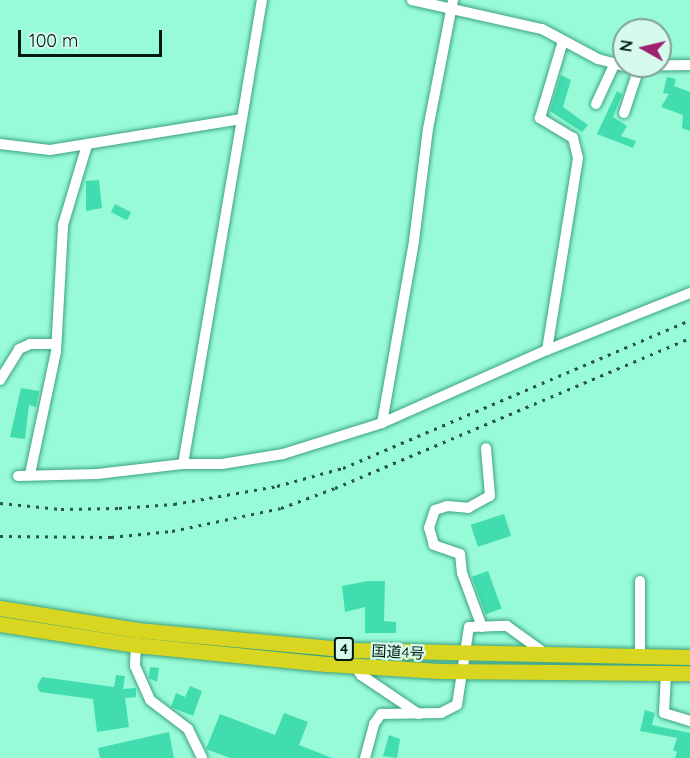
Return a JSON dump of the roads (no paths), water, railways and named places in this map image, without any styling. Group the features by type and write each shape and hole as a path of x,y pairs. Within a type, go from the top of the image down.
{"highway":[{"name":"国道4号","path":"0,608 242,641 467,654 690,657"},
{"name":"国道4号","path":"0,624 136,645 355,666 465,671 690,673"}],"street":[{"path":"183,464 262,0"},
{"path":"412,0 452,3 542,29 563,41 612,62"},
{"path":"382,423 414,241 428,129 452,3"},
{"path":"547,350 578,158 573,138 540,118 563,41"},
{"path":"672,66 690,65"},
{"path":"596,104 613,78"},
{"path":"624,113 636,78"},
{"path":"0,144 40,150 87,145 242,119"},
{"path":"30,474 56,344 63,225 87,145"},
{"path":"18,476 98,474 183,464 222,464 283,454 382,423 547,350 690,293"},
{"path":"0,380 19,349 30,344 56,344"},
{"path":"482,627 462,573 460,554 434,544 429,528 435,510 447,506 468,508 490,496 486,448"},
{"path":"640,581 640,657"},
{"path":"365,758 379,716 420,714 455,707 461,695 470,627 507,626 549,656"},
{"path":"136,645 135,666 150,700 188,729 202,758"},
{"path":"355,666 360,675 420,714"},
{"path":"666,673 664,713 690,721"}],"railway":[{"path":"0,503 61,509 119,508 174,504 277,486 343,468 690,320"},
{"path":"0,536 111,537 172,531 281,508 335,488 690,338"}]}
